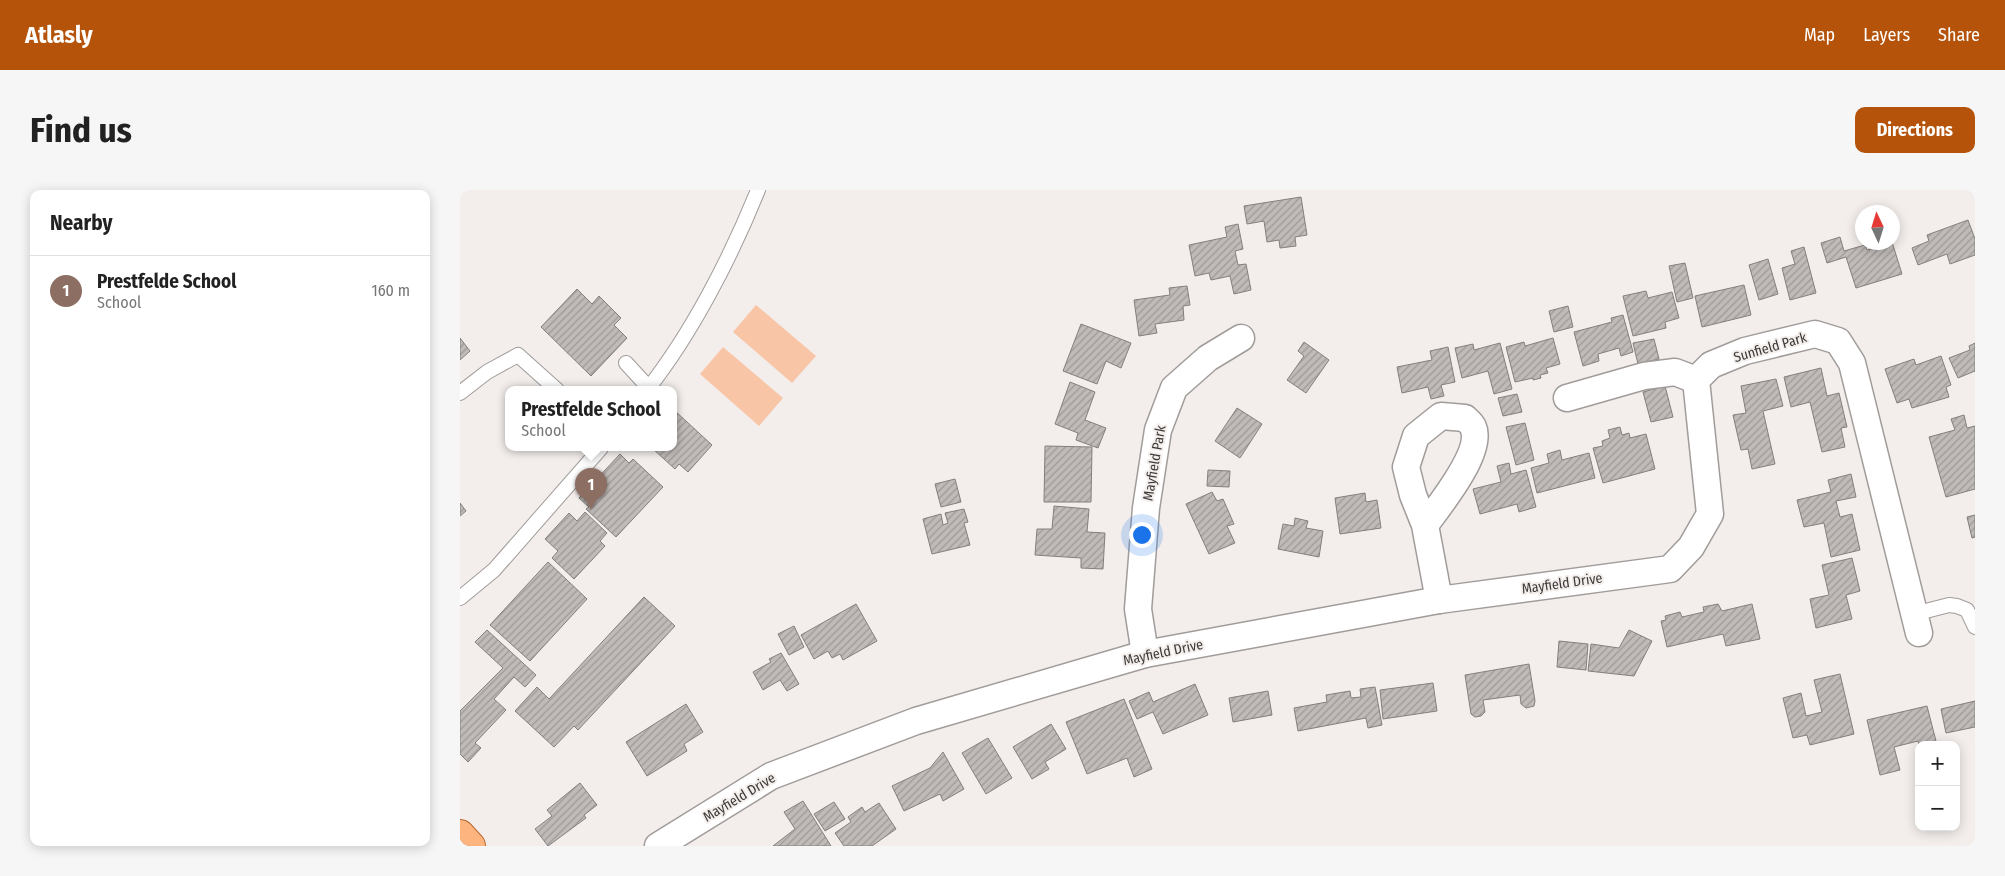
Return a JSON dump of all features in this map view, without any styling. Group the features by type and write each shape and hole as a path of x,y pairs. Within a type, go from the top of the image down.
{"main road":[{"path":"460,834 471,846"}],"street":[{"name":"Sunfield Park","path":"1696,380 1711,365 1745,351 1815,334 1838,341 1852,363 1917,623"},
{"name":"Mayfield Park","path":"1145,654 1138,609 1146,508 1158,430 1174,388 1208,358 1241,338"},
{"path":"1567,398 1644,376 1675,372 1696,380"},
{"name":"Mayfield Drive","path":"658,846 771,776 916,721 1145,654 1440,600 1670,569 1691,547 1710,514 1696,380"},
{"path":"1425,525 1440,600"}],"lane":[{"path":"650,386 672,356 736,244 758,190"},
{"path":"460,392 487,372 518,354 553,386"},
{"path":"626,363 645,386"},
{"path":"460,598 494,570 598,451"},
{"path":"1917,623 1957,606 1967,610 1975,627"}],"shaded area":[{"path":"756,305 816,356 792,383 733,332"},
{"path":"723,347 783,398 759,426 700,374"}],"building":[{"path":"1301,197 1307,235 1295,237 1296,246 1280,248 1279,240 1267,242 1264,221 1247,224 1244,206"},
{"path":"1968,220 1975,239 1975,255 1950,264 1947,254 1918,265 1912,248 1929,241 1927,235"},
{"path":"1238,224 1243,249 1235,251 1238,265 1246,264 1251,290 1234,294 1230,276 1211,280 1209,273 1195,276 1189,245 1227,237 1225,227"},
{"path":"1840,237 1844,251 1855,248 1855,250 1894,250 1902,274 1856,288 1846,257 1827,263 1821,243"},
{"path":"1804,247 1816,293 1790,300 1782,268 1795,264 1791,251"},
{"path":"1768,259 1778,294 1759,300 1749,265"},
{"path":"1685,263 1693,298 1677,302 1669,266"},
{"path":"1744,285 1751,315 1702,327 1695,296"},
{"path":"1187,286 1190,305 1183,306 1184,320 1155,324 1157,333 1139,336 1134,300 1170,295 1169,288"},
{"path":"577,289 592,304 599,296 621,318 614,325 627,338 591,376 541,327"},
{"path":"1646,291 1648,298 1672,292 1679,318 1665,322 1666,328 1633,336 1623,296"},
{"path":"1568,306 1573,327 1554,332 1549,311"},
{"path":"1623,315 1633,352 1621,356 1619,348 1598,354 1599,361 1583,366 1574,332 1612,322 1611,318"},
{"path":"1081,324 1131,343 1121,368 1106,361 1097,384 1063,371"},
{"path":"460,338 470,351 460,360"},
{"path":"1553,338 1560,364 1546,368 1548,373 1540,375 1541,378 1515,382 1506,347 1524,342 1525,346"},
{"path":"1654,339 1659,359 1638,364 1633,343"},
{"path":"1304,342 1329,360 1306,393 1287,380 1304,356 1298,351"},
{"path":"1500,343 1512,389 1494,394 1488,371 1462,378 1455,348 1473,344 1474,350"},
{"path":"1975,343 1975,371 1958,378 1949,358 1970,350 1969,346"},
{"path":"1448,347 1455,382 1441,385 1444,396 1431,399 1428,387 1402,393 1397,367 1432,360 1430,351"},
{"path":"1941,356 1951,385 1946,387 1949,397 1912,408 1909,399 1897,403 1885,369 1914,359 1916,365"},
{"path":"1821,368 1827,396 1839,393 1847,427 1841,428 1845,447 1822,452 1810,402 1791,407 1784,377"},
{"path":"1776,379 1783,406 1763,411 1775,464 1752,469 1748,449 1741,450 1733,415 1746,413 1741,386"},
{"path":"1070,382 1095,392 1085,420 1106,428 1098,448 1076,440 1078,433 1055,424"},
{"path":"1665,386 1673,417 1651,422 1643,392"},
{"path":"1517,394 1522,412 1503,416 1498,398"},
{"path":"1237,408 1262,424 1240,458 1215,441"},
{"path":"677,413 712,445 688,472 679,464 675,469 655,451 677,451"},
{"path":"1964,415 1967,428 1975,426 1975,489 1946,497 1929,437 1955,430 1951,419"},
{"path":"1525,423 1534,460 1516,465 1506,427"},
{"path":"1620,427 1622,435 1629,433 1630,438 1646,434 1655,469 1603,483 1593,448 1603,446 1602,441 1610,438 1608,430"},
{"path":"1045,446 1092,447 1091,502 1044,502"},
{"path":"1560,450 1562,460 1589,453 1595,478 1537,493 1531,468 1549,463 1547,454"},
{"path":"620,454 629,463 633,459 663,487 616,537 586,509 589,507 579,498"},
{"path":"1509,463 1511,474 1526,470 1536,507 1519,512 1517,504 1480,514 1473,489 1501,482 1497,466"},
{"path":"1208,470 1230,471 1229,487 1207,486"},
{"path":"1851,474 1856,497 1836,501 1840,517 1852,514 1860,550 1831,557 1824,523 1804,527 1797,500 1831,492 1828,480"},
{"path":"955,479 961,502 941,507 935,484"},
{"path":"1212,492 1217,501 1223,499 1234,524 1227,526 1235,543 1209,554 1186,504"},
{"path":"1365,493 1366,502 1377,500 1381,528 1340,534 1335,498"},
{"path":"460,503 466,511 460,516"},
{"path":"1054,506 1089,509 1087,532 1105,533 1103,569 1081,568 1081,558 1035,555 1037,529 1052,529"},
{"path":"964,509 968,522 964,523 970,545 932,554 923,519 941,514 943,525 948,523 945,513"},
{"path":"585,512 607,533 600,541 605,546 574,579 552,558 558,551 545,539 569,513 577,521"},
{"path":"1975,515 1975,537 1972,538 1967,517"},
{"path":"1295,518 1308,521 1306,528 1323,531 1319,557 1278,549 1283,524 1294,526"},
{"path":"1852,558 1860,591 1846,595 1852,619 1816,628 1810,599 1829,595 1822,565"},
{"path":"548,562 587,599 530,661 490,625"},
{"path":"644,597 675,626 578,730 574,726 554,747 515,711 537,687 549,699"},
{"path":"856,604 877,641 843,660 840,654 832,658 828,651 814,659 801,635"},
{"path":"1718,604 1722,611 1752,604 1760,639 1726,646 1723,634 1667,647 1661,621 1666,620 1665,616 1680,612 1682,617 1704,612 1703,607"},
{"path":"794,626 804,647 789,655 778,634"},
{"path":"487,630 536,675 525,687 514,677 494,699 506,710 475,743 481,748 468,762 460,754 460,711 503,668 475,642"},
{"path":"1629,630 1652,641 1634,676 1588,671 1591,644 1619,648"},
{"path":"1559,641 1588,644 1586,670 1557,667"},
{"path":"781,653 799,684 787,691 780,680 763,690 753,672 771,662 769,659"},
{"path":"1529,664 1535,701 1534,706 1526,708 1521,704 1520,695 1483,700 1485,712 1481,716 1475,717 1471,714 1465,675"},
{"path":"1840,674 1854,734 1810,745 1807,735 1793,738 1783,698 1801,693 1806,716 1822,712 1814,680"},
{"path":"1433,683 1437,711 1383,719 1380,690"},
{"path":"1195,684 1208,715 1163,734 1153,712 1137,719 1129,701 1149,692 1153,702"},
{"path":"1375,687 1382,725 1368,728 1366,718 1298,731 1294,708 1327,702 1326,695 1350,691 1351,698 1361,697 1360,689"},
{"path":"1268,691 1272,715 1233,722 1229,698"},
{"path":"1124,699 1152,769 1134,777 1127,758 1087,774 1066,722"},
{"path":"1975,701 1975,727 1946,733 1941,709"},
{"path":"686,704 703,732 684,744 687,751 647,776 626,742"},
{"path":"1927,706 1936,741 1915,741 1894,747 1900,770 1880,775 1867,720"},
{"path":"1051,724 1066,749 1045,762 1049,769 1032,779 1013,747"},
{"path":"988,738 1012,778 986,794 962,753"},
{"path":"943,752 964,789 943,801 940,794 904,811 892,786 930,768"},
{"path":"580,783 597,805 584,815 586,818 548,846 535,829 552,816 547,810"},
{"path":"803,801 831,846 773,846 795,829 784,812"},
{"path":"834,802 845,819 825,831 814,814"},
{"path":"879,803 896,829 872,846 844,846 835,833 851,822 848,817 862,807 865,812"}],"place":[{"name":"Prestfelde School","path":"591,509"}]}
